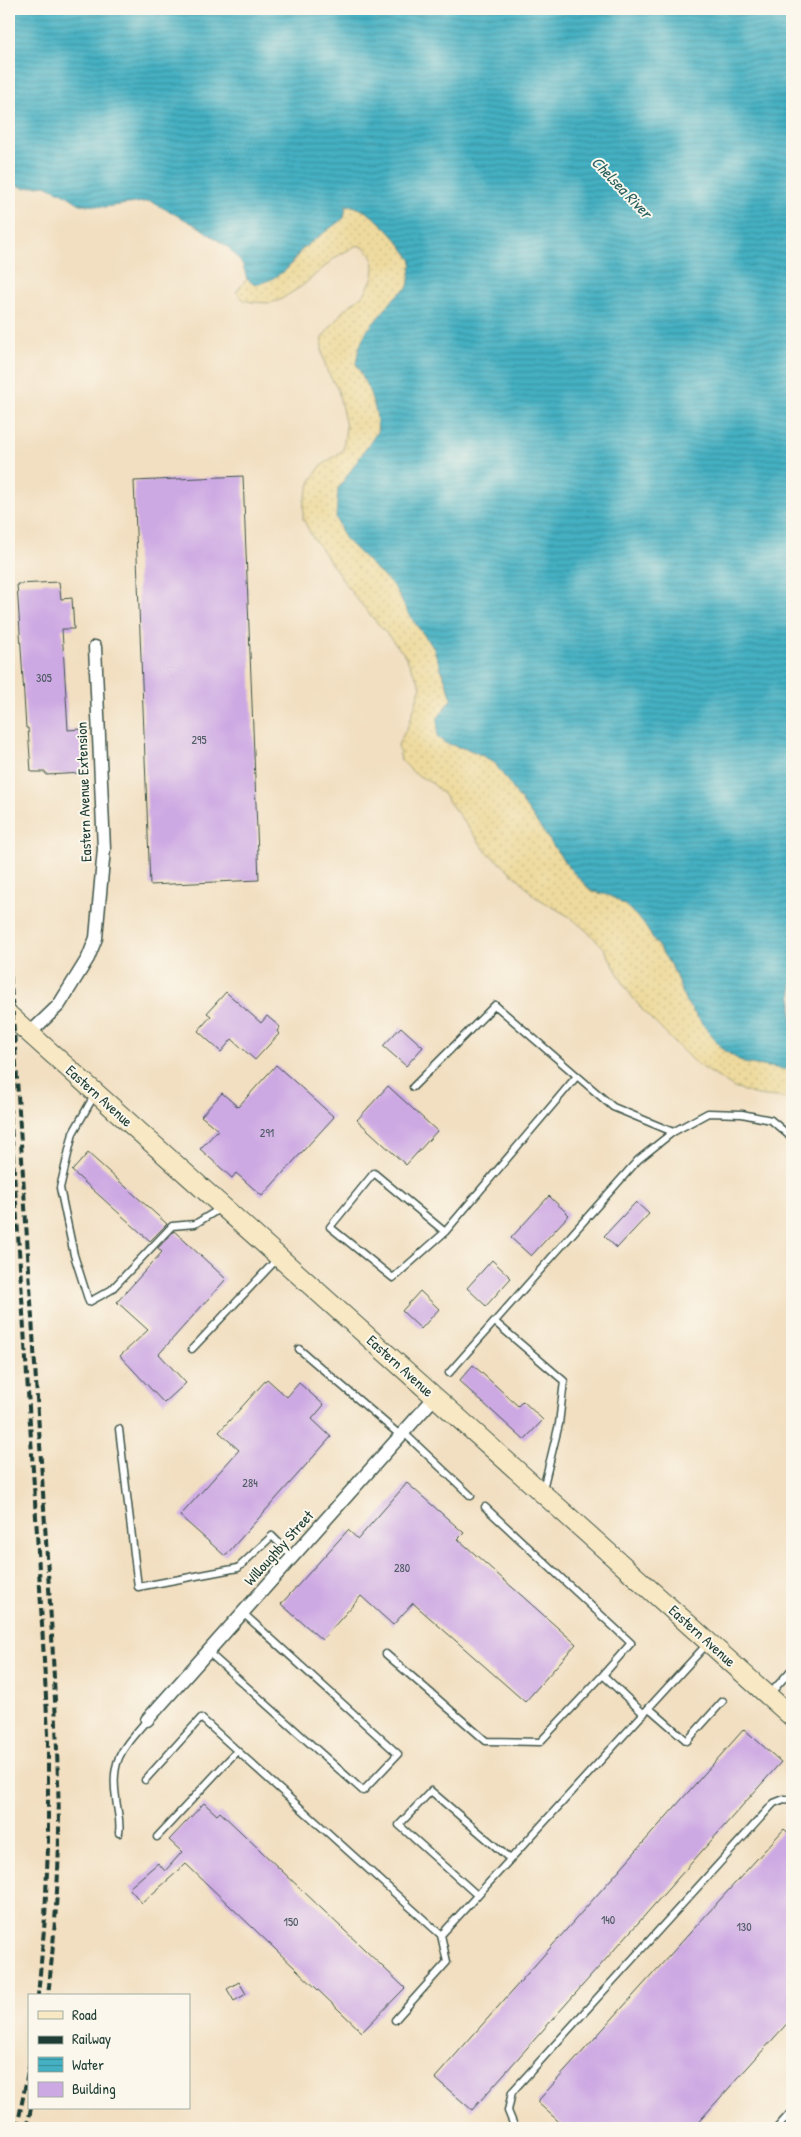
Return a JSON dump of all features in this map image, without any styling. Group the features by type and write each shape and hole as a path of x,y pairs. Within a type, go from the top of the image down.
{"main road":[{"name":"Eastern Avenue","path":"9,1015 792,1717"}],"street":[{"name":"Eastern Avenue Extension","path":"30,1034 59,1005 88,958 96,938 104,849 95,647"},
{"name":"Willoughby Street","path":"148,1720 435,1397"}],"lane":[{"path":"413,1087 495,1005 613,1107 673,1132"},
{"path":"445,1232 374,1173 330,1227 393,1278 445,1232 577,1076"},
{"path":"96,1093 73,1133 60,1188 74,1255 89,1302 111,1290 172,1226 196,1224 222,1207"},
{"path":"449,1373 638,1160 673,1132 708,1113 742,1114 771,1120 792,1138"},
{"path":"192,1349 279,1258"},
{"path":"495,1322 564,1381 559,1424 542,1493"},
{"path":"299,1349 402,1434 471,1496"},
{"path":"119,1429 138,1587 238,1568 272,1536 293,1557"},
{"path":"386,1654 486,1741 540,1742 631,1643 485,1507"},
{"path":"208,1652 362,1791 398,1754 243,1613"},
{"path":"441,1935 709,1642"},
{"path":"769,1696 792,1669"},
{"path":"603,1675 644,1714"},
{"path":"649,1708 687,1742 723,1701"},
{"path":"146,1780 201,1718 441,1935 447,1962 395,2020"},
{"path":"119,1833 121,1822 114,1782 116,1764 120,1753 148,1720"},
{"path":"157,1837 237,1751"},
{"path":"477,1895 399,1825 431,1791 510,1859"},
{"path":"515,2128 508,2111 512,2092 774,1803 784,1798 792,1800"},
{"path":"777,2128 792,2112"}],"sand":[{"path":"346,205 365,211 384,226 412,261 408,287 385,313 356,364 372,396 378,422 377,430 371,441 338,489 344,538 395,588 409,615 433,647 452,698 444,708 445,743 473,751 494,762 569,868 591,891 611,896 626,906 643,923 673,969 686,1002 722,1049 744,1063 792,1069 792,1097 757,1095 734,1088 693,1061 645,1013 627,990 604,948 570,917 534,896 521,881 486,851 443,794 433,784 414,773 401,760 398,745 409,724 421,686 404,654 355,597 311,535 303,518 304,501 311,481 320,467 343,450 346,427 338,390 327,371 322,352 322,338 343,311 365,293 373,277 374,265 372,256 365,248 357,245 336,257 302,286 280,300 270,303 244,300 236,292 247,279 255,285 286,270 303,248 344,218"}],"water":[{"name":"Chelsea River","path":"9,9 792,9 792,1069 744,1063 722,1049 686,1002 673,969 643,923 626,906 611,896 592,891 569,868 494,762 473,751 445,743 437,737 438,718 452,698 433,647 409,615 395,588 344,538 336,517 338,489 378,431 376,412 370,393 356,363 359,348 366,332 396,296 408,287 412,261 407,253 375,218 365,211 346,205 344,218 303,248 286,270 270,280 255,285 247,279 243,265 229,248 199,227 150,201 105,207 80,204 63,193 45,185 24,188 10,183"}],"building":[{"path":"243,476 259,880 150,885 134,481"},
{"path":"59,582 61,599 72,598 74,629 62,629 68,730 81,729 84,773 46,775 46,772 31,772 28,728 26,728 17,584"},
{"path":"226,992 261,1023 267,1016 280,1027 277,1031 279,1034 255,1060 232,1039 221,1052 198,1031 211,1016 207,1013"},
{"path":"401,1027 423,1047 406,1066 383,1046"},
{"path":"276,1065 334,1117 262,1196 236,1173 232,1178 200,1149 218,1130 201,1116 222,1093 238,1107"},
{"path":"388,1086 437,1131 406,1165 357,1120"},
{"path":"88,1153 167,1224 150,1241 72,1171"},
{"path":"549,1196 569,1215 531,1256 511,1238"},
{"path":"636,1202 649,1214 617,1248 604,1236"},
{"path":"174,1231 226,1279 159,1354 186,1383 164,1403 120,1356 148,1330 117,1302 162,1252 158,1248"},
{"path":"492,1260 511,1278 486,1306 467,1288"},
{"path":"420,1291 439,1309 421,1329 402,1311"},
{"path":"473,1365 518,1406 523,1401 543,1420 524,1440 459,1381"},
{"path":"267,1379 287,1397 299,1383 324,1405 312,1419 331,1437 225,1556 180,1516 239,1450 219,1432"},
{"path":"407,1483 464,1533 458,1539 576,1644 525,1702 413,1603 393,1625 361,1596 322,1640 281,1604 348,1530 358,1539"},
{"path":"744,1729 781,1762 472,2110 435,2078"},
{"path":"204,1803 217,1815 220,1812 405,1988 362,2032 186,1864 142,1903 129,1888 158,1863 165,1871 182,1852 169,1840"},
{"path":"784,1829 792,1836 792,2018 693,2128 566,2128 537,2102"},
{"path":"239,1982 246,1994 234,2001 227,1989"}],"railway":[{"path":"9,952 52,1636 56,1731 59,1826 58,1868 48,1994"},
{"path":"9,1093 48,1734 48,1847 45,1918 38,1994"},
{"path":"17,2128 28,2072"},
{"path":"27,2128 31,2110"}]}
